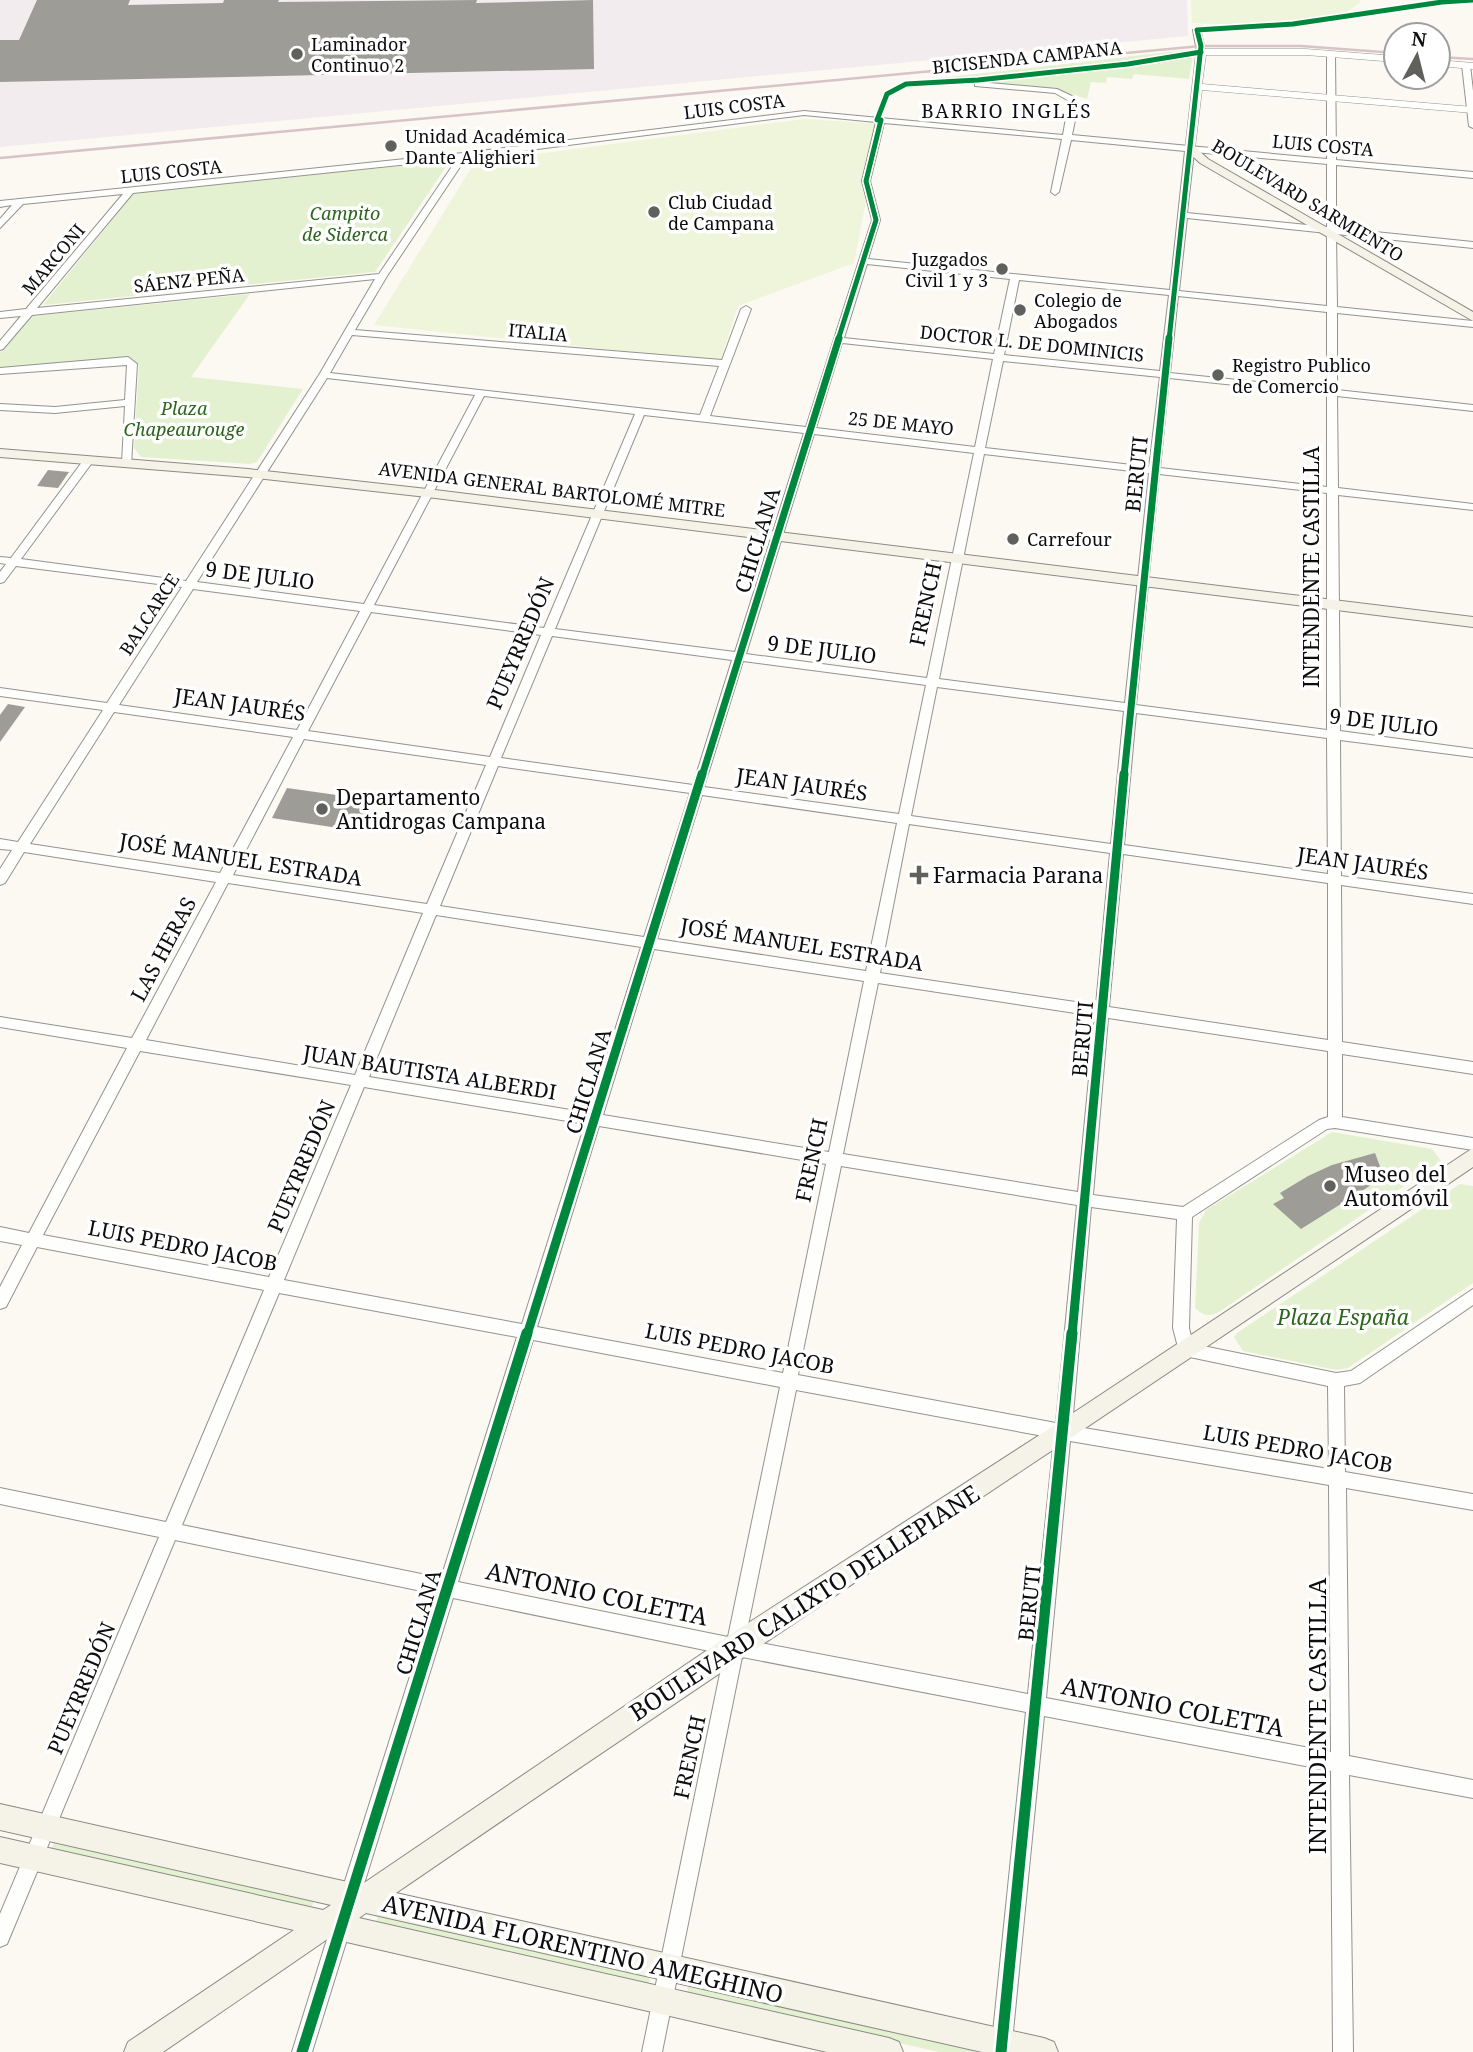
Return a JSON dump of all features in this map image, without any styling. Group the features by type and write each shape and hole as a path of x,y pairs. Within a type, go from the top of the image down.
{"main road":[{"name":"BOULEVARD SARMIENTO","path":"1190,148 1204,161 1329,230 1473,317"},
{"name":"BOULEVARD SARMIENTO","path":"1329,230 1345,232 1473,306"},
{"name":"AVENIDA GENERAL BARTOLOMÉ MITRE","path":"0,453 259,474 427,493 1473,622"},
{"name":"BOULEVARD CALIXTO DELLEPIANE","path":"138,2052 734,1647 1063,1432 1473,1156"},
{"name":"AVENIDA FLORENTINO AMEGHINO","path":"0,1817 662,2001 889,2052"},
{"name":"AVENIDA FLORENTINO AMEGHINO","path":"0,1850 669,1968 1002,2047 1044,2052"}],"street":[{"path":"1364,12 1473,0"},
{"path":"1364,12 1371,5"},
{"name":"BERUTI","path":"1002,2047 1063,1432 1142,581 1201,52 1197,30 1341,19 1364,12"},
{"path":"1201,52 1276,51 1382,58"},
{"name":"INTENDENTE CASTILLA","path":"1331,54 1329,230 1334,491 1335,1122"},
{"path":"1452,64 1470,66 1473,126"},
{"path":"978,84 1065,93 1073,100 1055,192"},
{"path":"1196,86 1472,110"},
{"name":"LUIS COSTA","path":"0,204 463,156 792,114 1473,175"},
{"name":"CHICLANA","path":"302,2052 864,261 876,220 866,181 881,120"},
{"name":"BALCARCE","path":"0,880 324,375 382,276 463,156"},
{"name":"MARCONI","path":"0,347 130,191"},
{"path":"0,225 20,202"},
{"path":"1181,215 1329,230"},
{"path":"1345,232 1473,245"},
{"path":"864,261 1473,324"},
{"name":"SÁENZ PEÑA","path":"0,315 382,276"},
{"name":"FRENCH","path":"652,2052 1015,277"},
{"path":"704,419 746,309"},
{"name":"ITALIA","path":"350,332 724,363"},
{"name":"DOCTOR L. DE DOMINICIS","path":"839,340 1473,408"},
{"path":"0,371 128,360 132,364 127,463"},
{"name":"25 DE MAYO","path":"324,375 1473,507"},
{"name":"LAS HERAS","path":"0,1302 481,393"},
{"path":"0,407 55,410 131,402"},
{"name":"PUEYRREDÓN","path":"0,1937 641,411"},
{"path":"0,580 89,460"},
{"name":"9 DE JULIO","path":"0,560 1473,753"},
{"name":"JEAN JAURÉS","path":"0,692 1473,899"},
{"name":"JOSÉ MANUEL ESTRADA","path":"0,844 1473,1068"},
{"name":"JUAN BAUTISTA ALBERDI","path":"0,1022 1085,1200 1185,1214"},
{"path":"1473,1144 1335,1122 1324,1124 1185,1214 1181,1328 1186,1350 1336,1380 1354,1378 1473,1296"},
{"name":"LUIS PEDRO JACOB","path":"0,1234 1063,1432 1473,1502"},
{"name":"INTENDENTE CASTILLA","path":"1336,1380 1343,2052"},
{"name":"ANTONIO COLETTA","path":"0,1496 734,1647 1473,1789"}],"shaded area":[{"path":"0,0 1187,0 1188,36 0,147"}],"green space":[{"path":"1191,0 1361,0 1352,9 1334,15 1283,22 1229,24 1192,23"},
{"path":"1194,49 1189,79 1134,74 1132,79 1107,77 1106,83 1091,82 1087,99 1059,90 932,79"},
{"name":"Club Ciudad de Campana","path":"805,119 881,124 854,263 738,306 720,361 374,325 475,162"},
{"name":"Campito de Siderca","path":"450,161 375,272 43,305 134,193"},
{"name":"Plaza Chapeaurouge","path":"250,294 191,377 303,389 257,462 250,464 141,457 134,448 139,365 130,358 0,369 0,353 27,319 33,316"},
{"name":"Plaza España","path":"1332,1132 1432,1149 1441,1161 1219,1312 1206,1315 1198,1311 1195,1308 1199,1223 1206,1210"},
{"name":"Plaza España","path":"1460,1184 1473,1186 1473,1283 1348,1368 1336,1370 1243,1351 1234,1337 1237,1333"},
{"path":"54,1842 313,1900 313,1904 310,1908 51,1849"},
{"path":"378,1916 649,1976 650,1981 647,1985 376,1923"},
{"path":"689,1985 973,2049 974,2052 939,2052 691,1996 687,1989"}],"building":[{"name":"Laminador Continuo 2","path":"37,0 130,0 128,5 223,3 224,0 477,0 476,3 593,0 594,69 0,82 0,40 19,40"},
{"path":"48,470 69,472 58,488 37,486"},
{"path":"8,704 25,707 0,742 0,715"},
{"name":"Departamento Antidrogas Campana","path":"287,788 372,800 358,831 272,818"},
{"name":"Museo del Automóvil","path":"1375,1153 1384,1177 1301,1229 1273,1204 1284,1198 1280,1193 1308,1176 1332,1165"}],"railway":[{"path":"0,158 1201,46 1301,46 1382,52"},
{"path":"1452,58 1473,59"}],"cycle path":[{"path":"1001,2052 1063,1432 1142,581 1201,46 1197,30 1293,24 1442,2 1473,0"},
{"name":"BICISENDA CAMPANA","path":"877,120 887,94 906,84 978,80 1128,64 1201,52"},
{"path":"302,2052 876,220 866,181 881,120"}],"place":[{"name":"Laminador Continuo 2","path":"297,54"},
{"name":"Unidad Académica Dante Alighieri","path":"391,146"},
{"name":"Club Ciudad de Campana","path":"654,212"},
{"name":"Juzgados Civil 1 y 3","path":"1002,269"},
{"name":"Colegio de Abogados","path":"1020,310"},
{"name":"Registro Publico de Comercio","path":"1218,375"},
{"name":"Carrefour","path":"1013,539"},
{"name":"Departamento Antidrogas Campana","path":"322,809"},
{"name":"Farmacia Parana","path":"919,875"},
{"name":"Museo del Automóvil","path":"1330,1186"}],"district":[{"name":"BARRIO INGLÉS","path":"1007,111"}]}
